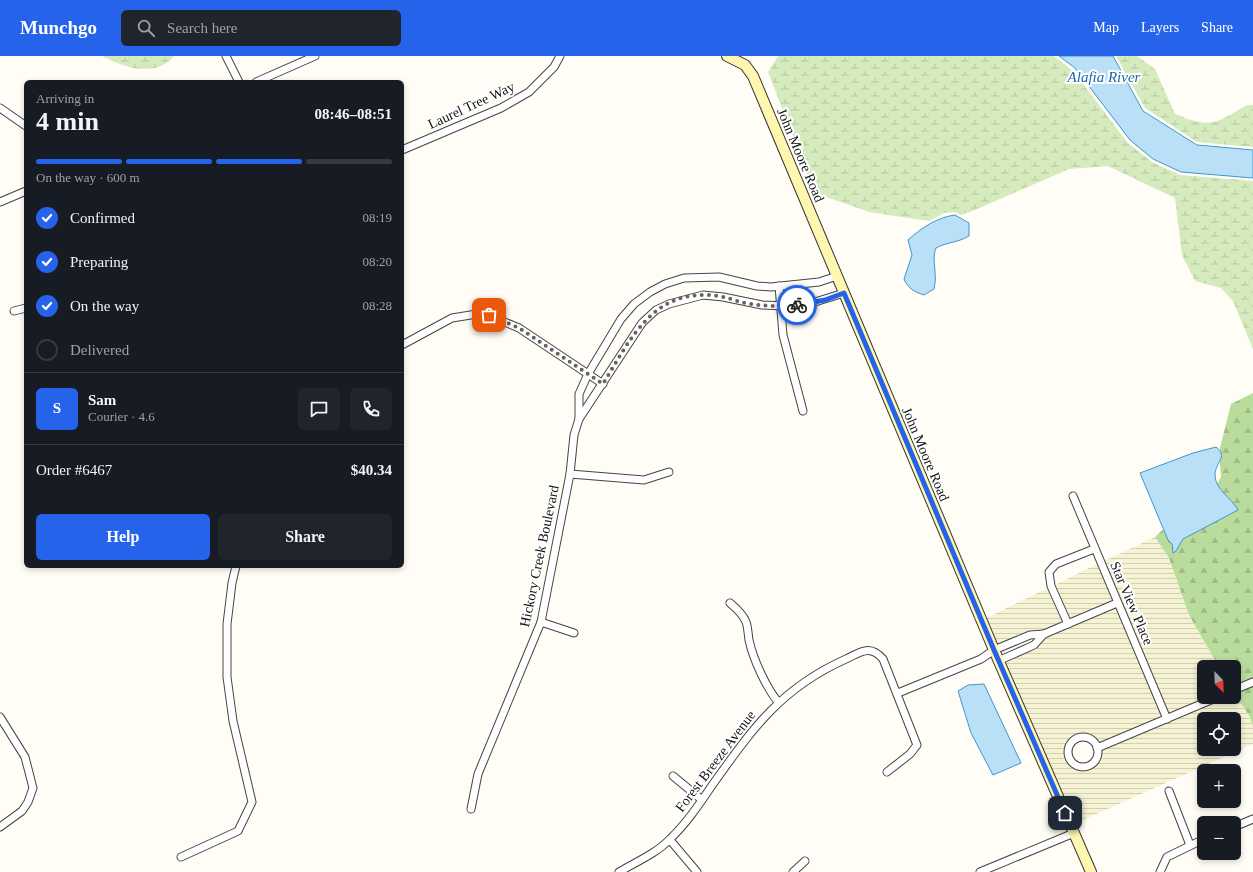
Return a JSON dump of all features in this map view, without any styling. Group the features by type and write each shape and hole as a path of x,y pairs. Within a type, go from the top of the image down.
{"street":[{"path":"226,56 238,80"},
{"path":"260,80 314,56"},
{"name":"Laurel Tree Way","path":"404,149 501,108 530,92 554,67 560,56"},
{"name":"John Moore Road","path":"727,56 745,65 753,76 998,661 1091,872"},
{"path":"0,108 24,125"},
{"path":"0,202 24,192"},
{"name":"Hickory Creek Boulevard","path":"579,419 579,394 588,374 627,311 634,304 657,288 684,278 704,276 719,277 757,286 779,286 819,282 837,276"},
{"path":"779,286 783,335 803,411"},
{"name":"Hickory Creek Boulevard","path":"470,809 478,774 541,622 570,474 574,435 579,419 642,323 656,310 669,304 695,296 710,295 758,305 781,306 815,302 844,293"},
{"path":"14,311 24,308"},
{"path":"404,345 452,318 483,313 519,328 603,384"},
{"path":"570,474 644,480 669,472"},
{"name":"Star View Place","path":"1073,496 1167,719"},
{"path":"1068,624 1051,586 1049,572 1056,564 1094,548"},
{"path":"181,857 238,831 252,802 233,721 227,677 227,624 232,583 236,568"},
{"path":"730,603 742,614 747,622 749,641 770,692 778,702"},
{"path":"898,693 981,659 994,650 1030,635 1044,634 1118,603"},
{"path":"541,622 574,633"},
{"path":"998,661 1034,645 1044,634"},
{"path":"1021,639 1025,649"},
{"name":"Forest Breeze Avenue","path":"619,872 670,840 702,800 750,732 778,702 822,670 862,651 871,650 883,659 898,693 917,744 910,754 887,772"},
{"path":"1241,687 1253,682"},
{"path":"1097,748 1202,704"},
{"path":"0,717 25,757 33,788 28,802 22,812 0,827"},
{"path":"1082,737 1092,740 1097,748 1097,758 1086,767 1077,766 1070,760 1068,755 1069,745 1072,741 1082,737"},
{"path":"673,776 702,800"},
{"path":"1169,791 1190,845"},
{"path":"1241,824 1253,819"},
{"path":"980,872 1074,833"},
{"path":"670,840 697,872"},
{"path":"1160,872 1167,857 1197,842"},
{"path":"793,872 805,861"}],"shaded area":[{"path":"1155,537 1169,558 1189,615 1215,660 1197,660 1197,702 1169,714 1104,561"},
{"path":"1097,564 1113,601 1070,619 1055,585"},
{"path":"1048,588 1063,621 1043,631 1029,631 995,645 984,619"},
{"path":"1116,608 1162,716 1099,743 1094,737 1087,734 1076,734 1070,738 1064,748 1064,756 1070,766 1081,771 1092,769 1100,759 1101,751 1212,704 1241,703 1250,717 1253,727 1253,744 1241,749 1241,712 1197,712 1197,756 1226,756 1208,764 1197,764 1197,769 1074,824 1003,663 1036,649 1048,637"}],"green space":[{"path":"102,56 174,56 167,63 158,67 140,69 120,64"},
{"path":"778,56 1054,56 1073,71 1128,143 1152,162 1180,175 1253,181 1253,349 1233,301 1221,288 1195,281 1182,255 1175,198 1108,166 1069,169 970,212 960,215 955,212 944,213 929,221 869,212 815,193 768,72"},
{"path":"1116,56 1137,56 1155,69 1175,114 1187,119 1205,123 1212,122 1227,117 1247,105 1253,105 1253,147 1197,142 1145,108"},
{"path":"1253,393 1253,678 1241,683 1241,660 1215,660 1189,615 1169,558 1155,537 1185,508 1211,495 1221,477 1219,452 1231,404"},
{"path":"1253,686 1253,727 1250,717 1241,703 1241,691"}],"water":[{"name":"Alafia River","path":"1059,56 1113,56 1143,111 1197,145 1253,150 1253,178 1181,172 1153,159 1130,140 1075,68"},
{"path":"955,215 969,223 969,236 936,248 934,257 934,289 924,295 915,291 910,288 904,279 912,255 908,240 918,231 930,224 942,218"},
{"path":"1216,447 1220,451 1221,457 1216,470 1216,480 1221,490 1238,510 1183,539 1176,551 1173,553 1172,544 1168,540 1140,473 1193,453"},
{"path":"984,684 1021,763 993,775 971,733 958,691 968,685"}],"way so far":[{"path":"489,315 519,328 603,384 642,323 656,310 678,300 703,295 723,297 762,305 797,305"}],"route":[{"path":"797,305 825,300 844,293 994,650 1065,813"}]}
